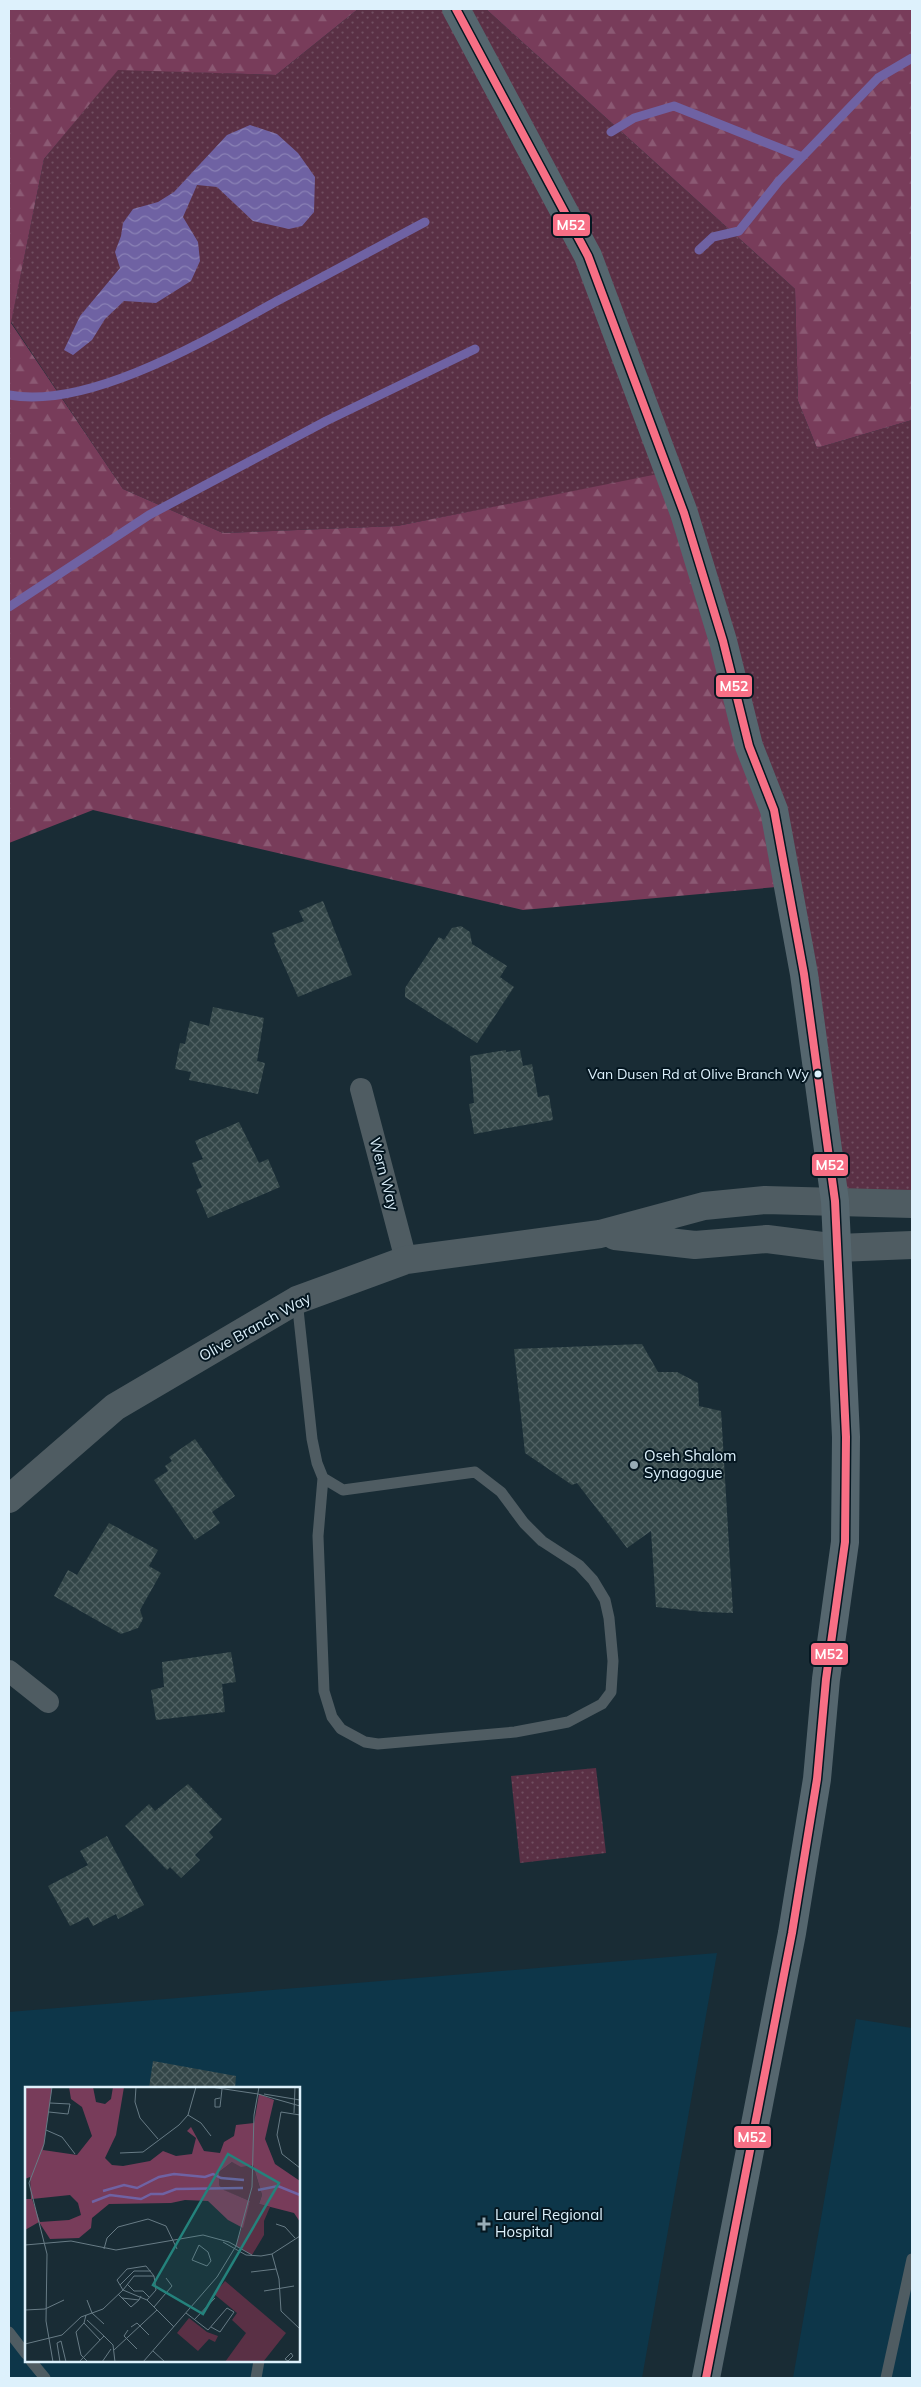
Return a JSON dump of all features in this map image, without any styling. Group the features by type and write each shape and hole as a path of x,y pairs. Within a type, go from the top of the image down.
{"main road":[{"path":"456,9 588,256 684,513 723,641 749,746 774,810 804,974 835,1201 846,1437 845,1542 826,1679 817,1779 794,1923 706,2378"}],"street":[{"name":"Wern Way","path":"361,1089 406,1260"},
{"name":"Olive Branch Way","path":"9,1499 115,1407 297,1300 406,1260 600,1234 704,1206 766,1200 912,1204"},
{"name":"Olive Branch Way","path":"600,1234 695,1245 767,1239 838,1248 912,1246"},
{"path":"9,1671 48,1702"}],"lane":[{"path":"297,1300 312,1439 317,1464 324,1478 343,1490 475,1472 501,1492 524,1523 542,1541 579,1565 594,1580 604,1600 610,1618 612,1661 611,1692 602,1704 568,1722 505,1733 378,1744 365,1742 341,1729 332,1717 324,1691 318,1536 324,1478"},
{"path":"886,2378 912,2259"},
{"path":"9,2332 25,2353"},
{"path":"32,2362 45,2378"},
{"path":"256,2378 259,2362"}],"shaded area":[{"path":"358,9 486,9 795,289 798,401 817,448 912,420 912,1199 835,1201 804,974 668,473 397,526 223,533 123,489 11,322 44,159 118,69 276,75"},
{"path":"596,1768 606,1853 520,1863 511,1776"},
{"name":"Laurel Regional Hospital","path":"717,1953 642,2378 9,2378 9,2012"},
{"path":"856,2019 912,2028 912,2378 793,2378"}],"green space":[{"path":"9,9 358,9 276,75 118,70 44,159 11,323 123,489 223,533 397,526 668,472 788,886 523,910 93,810 9,843"},
{"path":"486,9 912,9 912,420 817,448 798,401 795,289"}],"water":[{"path":"250,125 277,134 298,153 315,177 314,212 302,226 289,229 253,221 217,187 197,185 183,217 198,242 200,261 191,281 156,303 124,301 105,319 92,340 73,355 64,350 80,316 120,268 115,252 121,236 123,223 133,209 158,202 174,192 227,135"}],"building":[{"path":"323,901 352,975 298,997 274,943 276,942 272,933 304,921 299,911"},
{"path":"461,926 470,932 472,944 507,966 500,977 514,987 477,1043 405,997 405,988 439,937 444,940 452,928"},
{"path":"213,1007 264,1018 257,1061 265,1063 258,1094 189,1080 191,1072 175,1069 180,1043 185,1044 190,1021 209,1026"},
{"path":"506,1050 506,1052 520,1050 523,1066 532,1064 538,1097 549,1095 553,1120 474,1134 469,1104 474,1103 470,1056"},
{"path":"239,1122 259,1163 268,1159 280,1187 208,1218 196,1190 202,1187 192,1163 203,1159 195,1141"},
{"name":"Oseh Shalom Synagogue","path":"642,1344 658,1372 677,1372 698,1383 699,1406 721,1411 733,1613 656,1607 651,1531 627,1548 577,1483 572,1485 525,1453 514,1349"},
{"path":"195,1439 235,1496 212,1512 220,1523 195,1540 154,1480 168,1471 165,1466 172,1461 169,1457"},
{"path":"109,1523 158,1550 149,1566 161,1573 140,1610 143,1619 138,1628 121,1634 54,1596 68,1570 77,1575"},
{"path":"231,1652 236,1682 222,1684 225,1712 156,1720 151,1690 164,1687 162,1662"},
{"path":"188,1784 222,1819 209,1832 213,1837 195,1855 200,1860 181,1878 170,1867 167,1870 125,1826 149,1804 155,1811"},
{"path":"107,1836 144,1905 118,1919 116,1914 93,1926 88,1917 70,1926 48,1886 88,1865 80,1851"},
{"path":"153,2061 236,2076 235,2087 149,2087"}],"waterway":[{"path":"699,250 713,237 739,231 779,181 878,78 912,58"},
{"path":"611,132 634,118 674,106 802,157"},
{"path":"9,395 41,397 75,392 111,382 147,368 217,334 425,222"},
{"path":"9,607 149,515 326,421 475,349"}],"transit line":[{"name":"M52","path":"456,9 588,256 684,513 723,641 749,746 774,810 804,974 835,1201 846,1437 845,1542 826,1679 817,1779 792,1933 706,2378"}],"place":[{"name":"Van Dusen Rd at Olive Branch Wy","path":"818,1074"},
{"name":"Oseh Shalom Synagogue","path":"634,1465"},
{"name":"Laurel Regional Hospital","path":"484,2224"}]}
